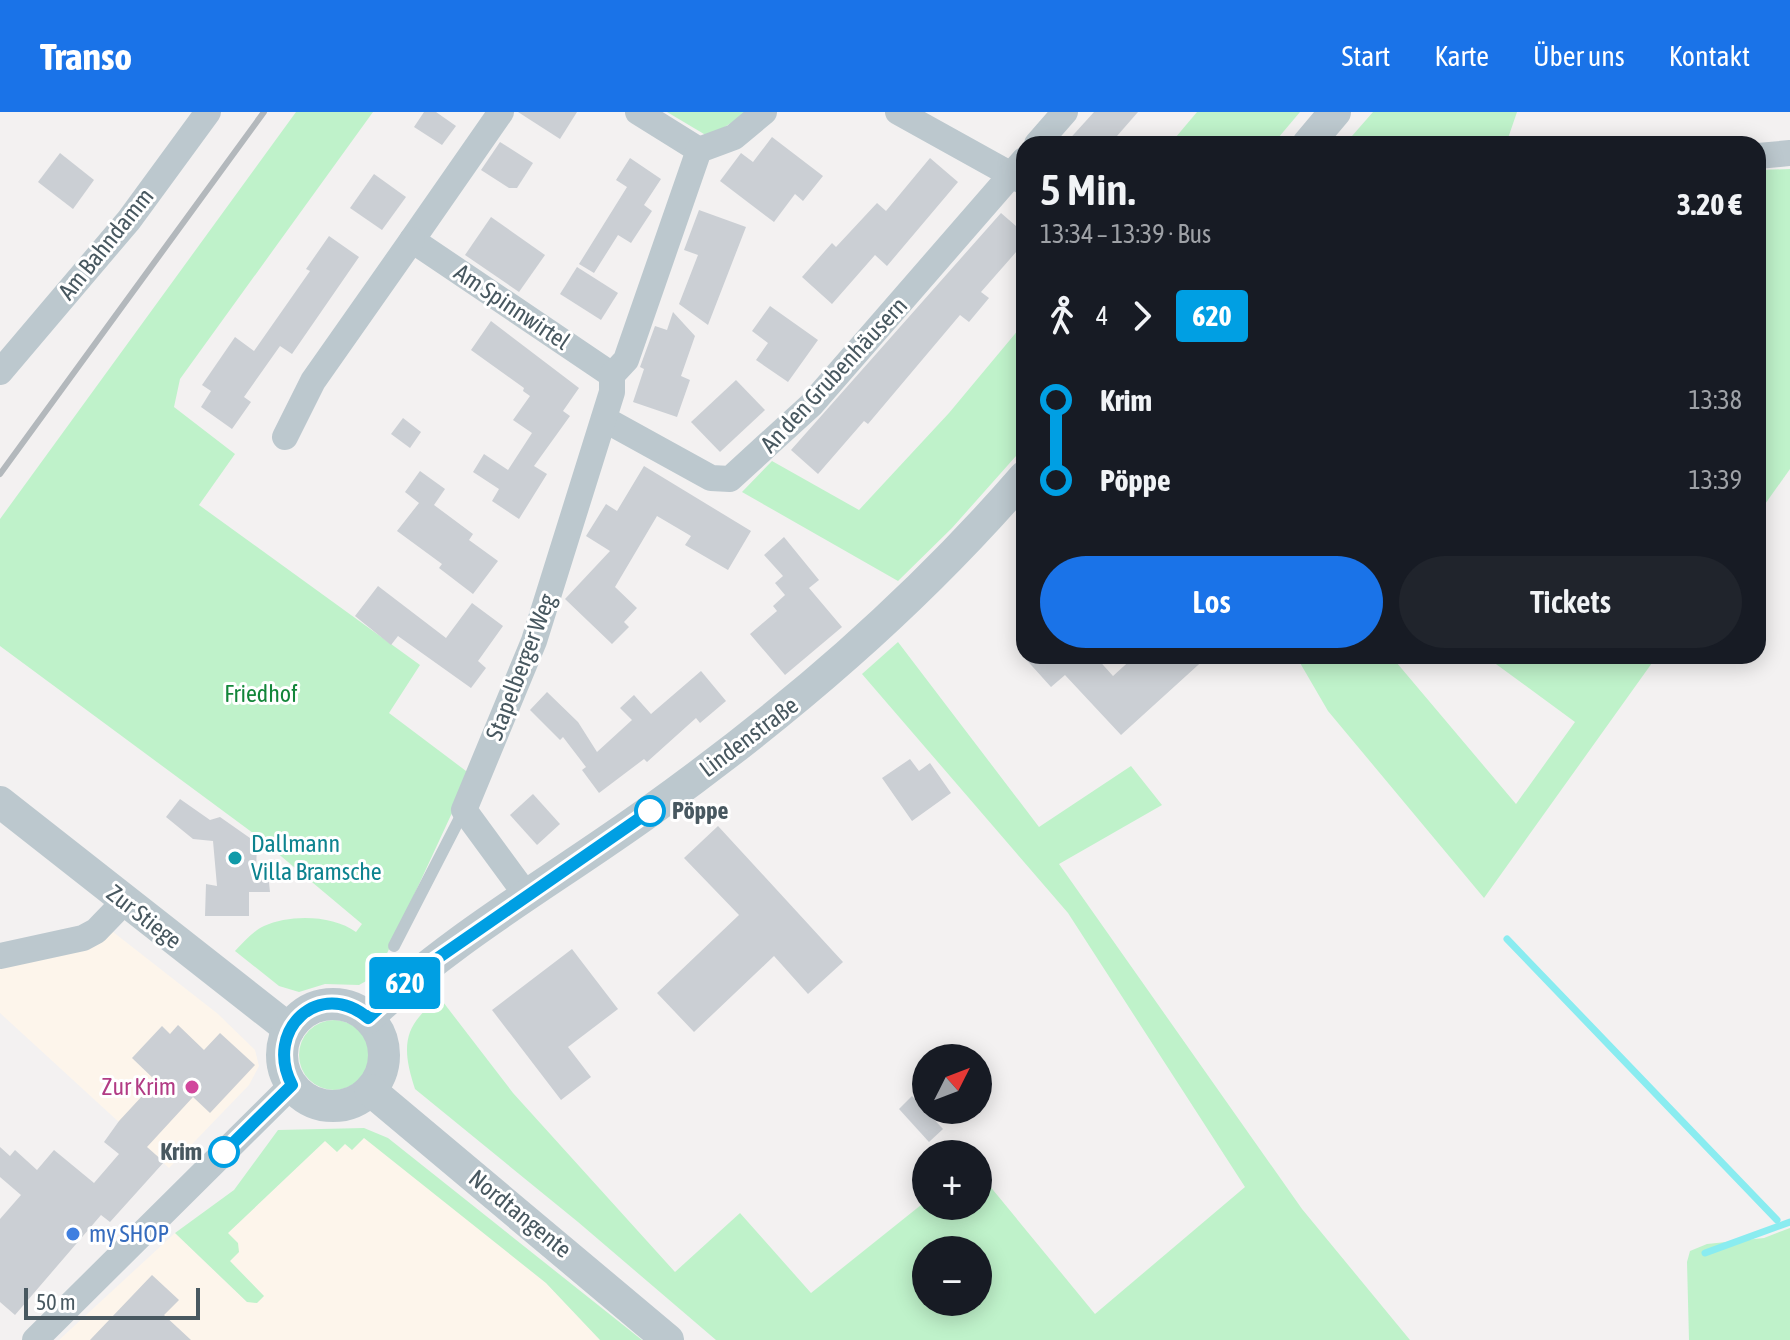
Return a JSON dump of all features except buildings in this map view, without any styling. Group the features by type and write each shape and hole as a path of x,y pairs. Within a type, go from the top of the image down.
{"street":[{"name":"Am Bahndamm","path":"3,364 129,220 208,112"},
{"path":"285,437 313,381 501,112"},
{"path":"638,112 699,150"},
{"path":"699,150 734,137 764,112"},
{"name":"An den Grubenhäusern","path":"898,112 1016,170"},
{"path":"1044,136 1065,112"},
{"path":"1315,136 1335,112"},
{"path":"604,419 612,392 612,375 626,360 699,150"},
{"path":"1766,155 1790,153"},
{"name":"An den Grubenhäusern","path":"604,419 711,478 730,479 811,405 1016,176"},
{"name":"Am Spinnwirtel","path":"412,240 612,375"},
{"name":"Stapelberger Weg","path":"464,810 534,641 604,419"},
{"name":"Lindenstraße","path":"368,1018 422,969 650,811 803,696 915,595 1016,486"},
{"name":"Zur Stiege","path":"0,802 289,1029"},
{"path":"464,810 527,896"},
{"path":"0,956 83,938 96,931 124,902"},
{"path":"328,1004 344,1005 368,1018 379,1033 384,1048 384,1063 370,1090 345,1104 330,1106 303,1096 292,1085 282,1058 289,1029 313,1008 328,1004"},
{"path":"35,1340 292,1085"},
{"name":"Nordtangente","path":"370,1090 668,1340"}],"lane":[{"path":"394,946 464,810"}],"shaded area":[{"path":"108,928 218,1014 255,1050 259,1066 249,1085 169,1168 0,1013 0,963"},
{"path":"364,1137 546,1283 600,1340 59,1340 175,1233 247,1302 264,1296 229,1261 228,1233 325,1141 345,1144"}],"green space":[{"name":"Friedhof","path":"296,112 373,112 180,379 174,407 235,454 199,505 420,665 389,713 470,774 377,975 359,985 325,984 299,992 279,986 235,951 260,928 286,919 324,919 356,932 362,924 257,836 0,646 0,519"},
{"path":"667,112 748,112 709,137"},
{"path":"1197,112 1300,112 1280,136 1177,136"},
{"path":"1373,112 1517,112 1509,136 1352,136"},
{"path":"1790,169 1790,469 1766,503 1766,170"},
{"path":"1016,333 1016,456 952,528 898,581 742,492 772,461 859,510 949,413"},
{"path":"898,642 1039,827 1131,766 1162,805 1059,864 1302,1209 1410,1340 716,1340 415,1089 411,1074 407,1048 412,1027 440,998 513,1093 675,1272 740,1213 811,1293 912,1212 912,1220 992,1220 992,1189 1095,1314 1245,1187 1068,913 862,674"},
{"path":"1301,664 1398,664 1516,804 1575,722 1496,664 1651,664 1484,898 1328,711"},
{"path":"334,1020 359,1030 369,1055 359,1080 334,1090 309,1080 299,1055 309,1030"},
{"path":"364,1128 388,1138 642,1340 600,1340 546,1283 364,1138 352,1150 345,1144 337,1152 325,1141 228,1233 238,1243 239,1252 230,1261 264,1296 257,1303 247,1302 175,1233 234,1190 278,1130"},
{"path":"1790,1228 1790,1340 1689,1340 1687,1262 1690,1251 1707,1244 1764,1238"}],"waterway":[{"path":"1507,939 1777,1220"},
{"path":"1705,1253 1790,1222"}],"railway":[{"path":"0,474 264,112"}],"bus line":[{"name":"620","path":"224,1152 292,1085 285,1072 283,1043 299,1016 328,1004 344,1005 368,1018 422,969 650,811"}],"place":[{"name":"Pöppe","path":"650,811"},
{"name":"Dallmann Villa Bramsche","path":"235,858"},
{"name":"Zur Krim","path":"192,1087"},
{"name":"Krim","path":"224,1152"},
{"name":"my SHOP","path":"73,1234"}]}
